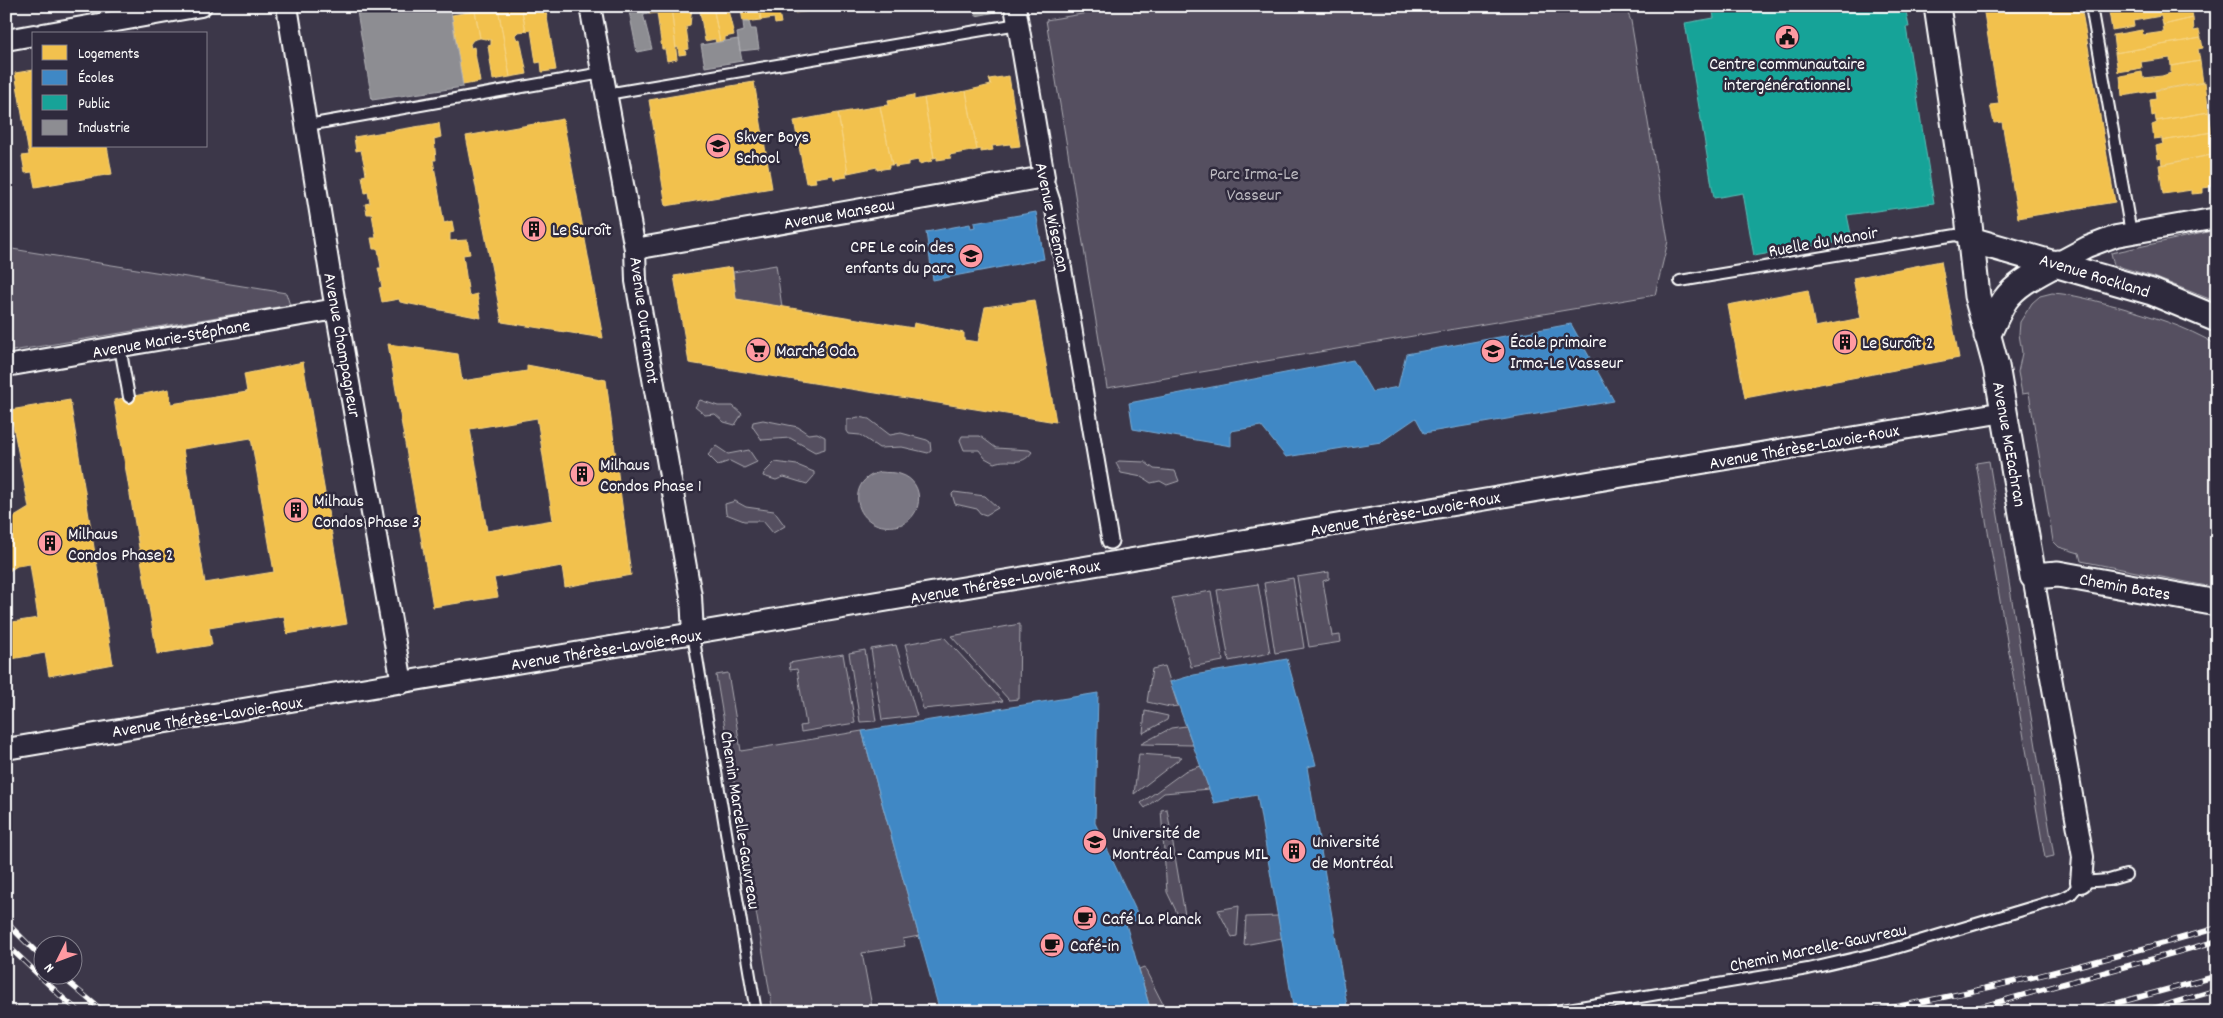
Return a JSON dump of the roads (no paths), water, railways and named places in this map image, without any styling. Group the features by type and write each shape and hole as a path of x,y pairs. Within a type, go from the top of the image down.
{"street":[{"path":"54,32 201,6"},
{"name":"Avenue Champagneur","path":"288,6 336,309 402,683"},
{"name":"Avenue Outremont","path":"590,6 635,249 636,281 691,596 693,634"},
{"name":"Avenue McEachran","path":"1937,6 1971,240 1976,288 1996,366 2083,857 2081,882"},
{"name":"Avenue Wiseman","path":"1017,15 1044,177 1052,201 1110,541"},
{"path":"6,40 32,35"},
{"name":"Avenue Manseau","path":"635,249 1044,177"},
{"path":"1987,336 2010,293 2031,278 2102,240 2217,218"},
{"name":"Avenue Rockland","path":"1971,240 2152,292 2217,319"},
{"name":"Avenue Marie-Stéphane","path":"6,366 336,309"},
{"name":"Avenue Thérèse-Lavoie-Roux","path":"6,749 2004,412"},
{"name":"Chemin Bates","path":"2032,576 2058,574 2217,602"}],"lane":[{"path":"2091,6 2131,233"},
{"path":"607,94 1017,15"},
{"path":"308,125 602,73"},
{"name":"Ruelle du Manoir","path":"1680,282 1956,235 1971,240"},
{"path":"120,347 129,397"},
{"name":"Chemin Marcelle-Gauvreau","path":"693,634 756,1012"},
{"path":"2081,882 2109,880 2126,875"},
{"name":"Chemin Marcelle-Gauvreau","path":"1550,1012 1808,969 1886,951 2063,898 2071,894 2081,882"}],"railway":[{"path":"6,922 32,948"},
{"path":"1866,1012 2042,975 2217,928"},
{"path":"1962,1012 2217,941"},
{"path":"6,944 80,1012"},
{"path":"2084,1012 2217,976"},
{"path":"73,986 104,1012"},
{"path":"2142,1012 2217,990"}],"place":[{"name":"Centre communautaire intergénérationnel","path":"1787,37"},
{"name":"Skver Boys School","path":"718,146"},
{"name":"Le Suroît","path":"534,229"},
{"name":"CPE Le coin des enfants du parc","path":"971,256"},
{"name":"Le Suroît 2","path":"1845,342"},
{"name":"Marché Oda","path":"758,350"},
{"name":"École primaire Irma-Le Vasseur","path":"1493,351"},
{"name":"Milhaus Condos Phase 1","path":"582,474"},
{"name":"Milhaus Condos Phase 3","path":"296,510"},
{"name":"Milhaus Condos Phase 2","path":"50,543"},
{"name":"Université de Montréal - Campus MIL","path":"1095,842"},
{"name":"Université de Montréal","path":"1294,851"},
{"name":"Café La Planck","path":"1085,918"},
{"name":"Café-in","path":"1052,945"}],"park label":[{"name":"Parc Irma-Le Vasseur","path":"1254,183"}]}
